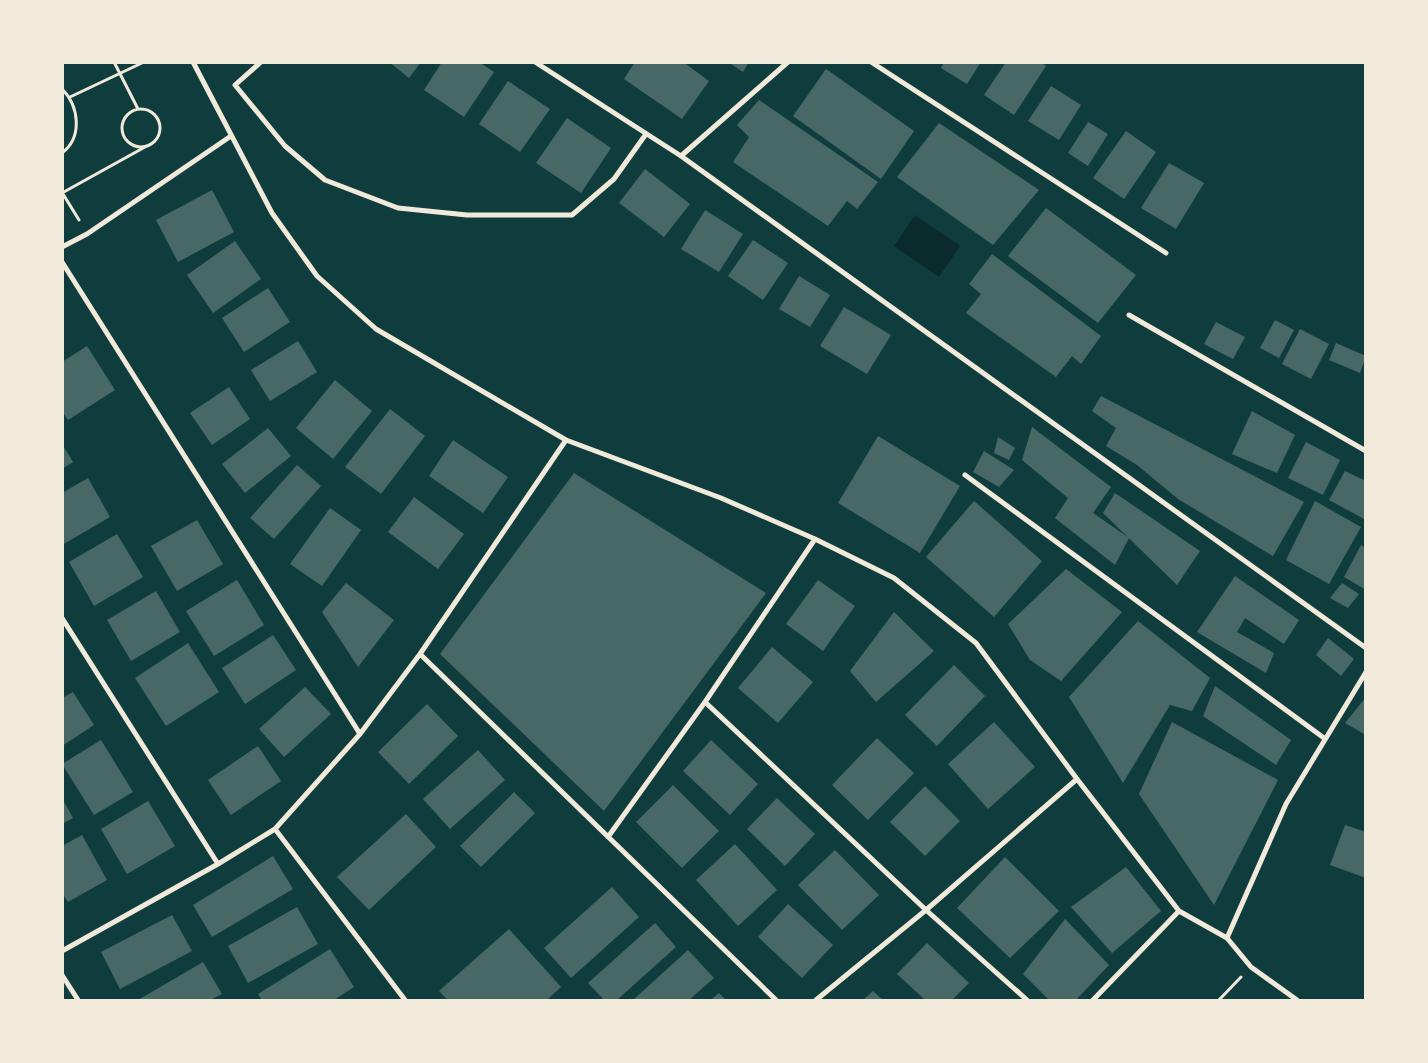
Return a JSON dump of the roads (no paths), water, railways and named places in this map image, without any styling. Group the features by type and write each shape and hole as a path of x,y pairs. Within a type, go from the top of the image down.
{"street":[{"path":"193,62 272,214 317,276 376,329 566,440 721,498 815,539 894,578 976,643 1077,779 1179,911 1227,938 1251,966 1297,1000"},
{"path":"261,62 235,85 285,146 325,180 398,208 467,215 572,214 614,179 646,134"},
{"path":"535,62 681,156 1366,648"},
{"path":"681,156 788,62"},
{"path":"871,62 1166,253"},
{"path":"62,247 87,234 231,136"},
{"path":"62,262 360,734"},
{"path":"1129,315 1366,451"},
{"path":"62,951 218,864 275,829 360,734 420,654 566,440"},
{"path":"966,475 1324,738"},
{"path":"608,837 705,702 815,539"},
{"path":"62,618 218,864"},
{"path":"420,654 776,1000"},
{"path":"1227,938 1286,804 1324,738 1366,672"},
{"path":"705,702 926,910 1027,1000"},
{"path":"816,1000 926,910 1077,779"},
{"path":"275,829 405,1000"},
{"path":"1093,1000 1179,911"},
{"path":"62,976 78,1000"}],"water":[{"path":"915,215 960,246 939,277 894,246"}]}
